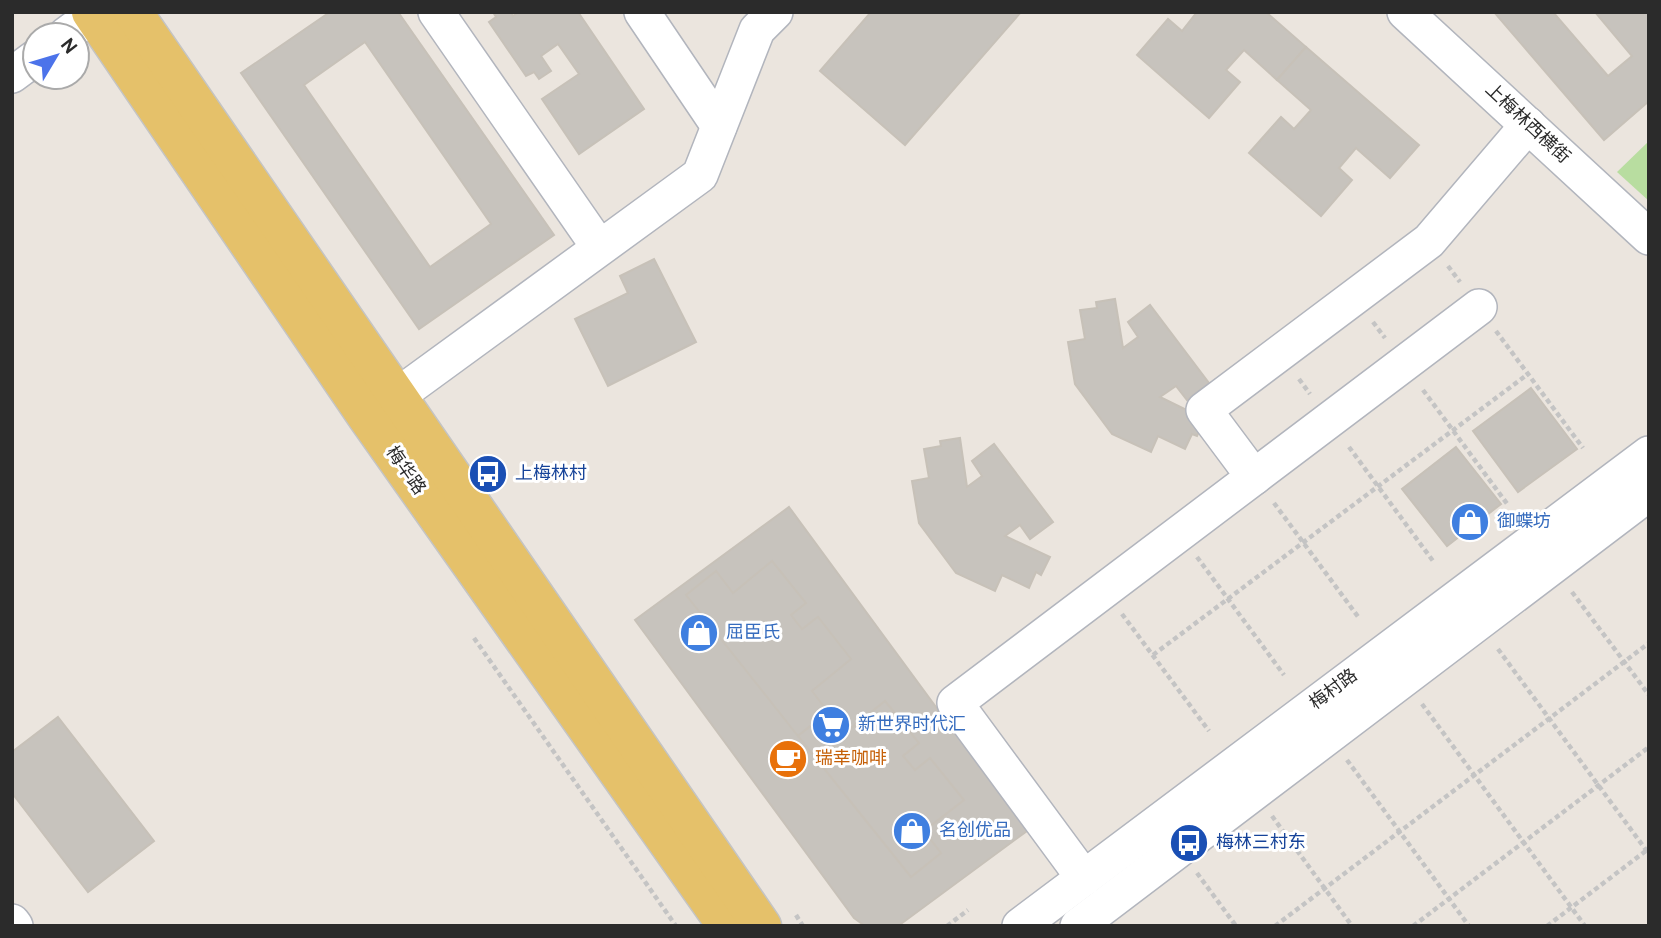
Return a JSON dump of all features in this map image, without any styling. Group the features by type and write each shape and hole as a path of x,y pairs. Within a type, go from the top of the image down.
{"main road":[{"name":"梅华路","path":"133,12 762,926"},
{"name":"梅华路","path":"91,32 367,416 727,926"}],"street":[{"path":"436,12 599,247"},
{"path":"642,12 719,126"},
{"path":"397,396 700,175 757,30 775,12"},
{"name":"上梅林西横街","path":"1405,12 1649,237"},
{"path":"1254,477 1204,410 1429,240 1528,125"},
{"path":"1084,878 955,703 1479,307"},
{"name":"梅村路","path":"1020,926 1649,454"},
{"name":"梅村路","path":"1078,926 1649,494"}],"path":[{"path":"1429,240 1583,448"},
{"path":"1354,296 1508,505"},
{"path":"1279,353 1433,561"},
{"path":"1153,655 1528,374"},
{"path":"1254,477 1359,618"},
{"path":"1180,533 1284,675"},
{"path":"1568,586 1649,695"},
{"path":"1104,590 1209,732"},
{"path":"474,638 676,926"},
{"path":"1494,643 1648,851 1547,926"},
{"path":"1275,926 1649,643"},
{"path":"1419,700 1585,926"},
{"path":"1413,926 1649,747"},
{"path":"1345,758 1469,926"},
{"path":"1269,813 1352,926"},
{"path":"1194,869 1236,926"},
{"path":"947,926 968,910"}],"green space":[{"path":"1649,141 1649,201 1617,172"}],"building":[{"path":"330,12 398,12 554,235 419,329 241,73","holes":["365,42 491,224 430,267 304,85"]},
{"path":"493,12 511,12 513,16 519,12 578,12 644,109 579,154 542,99 579,74 558,44 541,56 551,71 539,79 534,72 526,76 489,22 496,17"},
{"path":"871,12 1021,12 905,145 820,71"},
{"path":"1197,12 1266,12 1306,47 1277,80 1244,50 1226,70 1240,82 1209,118 1137,55 1168,19 1182,31"},
{"path":"1494,12 1553,12 1608,76 1632,56 1595,12 1649,12 1649,101 1604,140"},
{"path":"1306,47 1419,145 1390,178 1356,148 1339,168 1352,180 1321,216 1249,153 1281,117 1294,129 1311,110 1277,80"},
{"path":"654,259 696,342 608,386 575,319 628,293 620,276"},
{"path":"1115,299 1123,348 1138,337 1128,322 1150,305 1209,383 1187,400 1176,386 1160,397 1205,419 1197,436 1192,434 1185,449 1158,436 1151,452 1112,434 1075,384 1068,342 1085,339 1080,310 1097,308 1096,302"},
{"path":"1531,388 1577,449 1518,492 1473,431"},
{"path":"960,438 967,487 982,476 972,461 994,444 1053,522 1030,539 1020,525 1005,536 1050,557 1041,575 1036,572 1029,588 1002,575 995,591 956,573 919,523 912,481 929,478 924,449 941,446 940,441"},
{"path":"1456,447 1501,504 1447,546 1402,489"},
{"name":"新世界时代汇","path":"789,507 1027,831 898,926 865,926 854,918 635,620"},
{"path":"772,561 806,603 791,615 802,629 818,617 851,659 812,691 828,712 798,736 686,595 716,571 733,593"},
{"path":"885,701 919,743 903,756 915,770 930,758 964,800 924,831 941,853 911,877 798,736 828,712 845,733"},
{"path":"58,717 154,841 88,892 12,793 12,752"}],"place":[{"name":"上梅林村","path":"488,474"},
{"name":"御蝶坊","path":"1470,522"},
{"name":"屈臣氏","path":"699,633"},
{"name":"新世界时代汇","path":"831,725"},
{"name":"瑞幸咖啡","path":"788,759"},
{"name":"名创优品","path":"912,831"},
{"name":"梅林三村东","path":"1189,843"}]}
